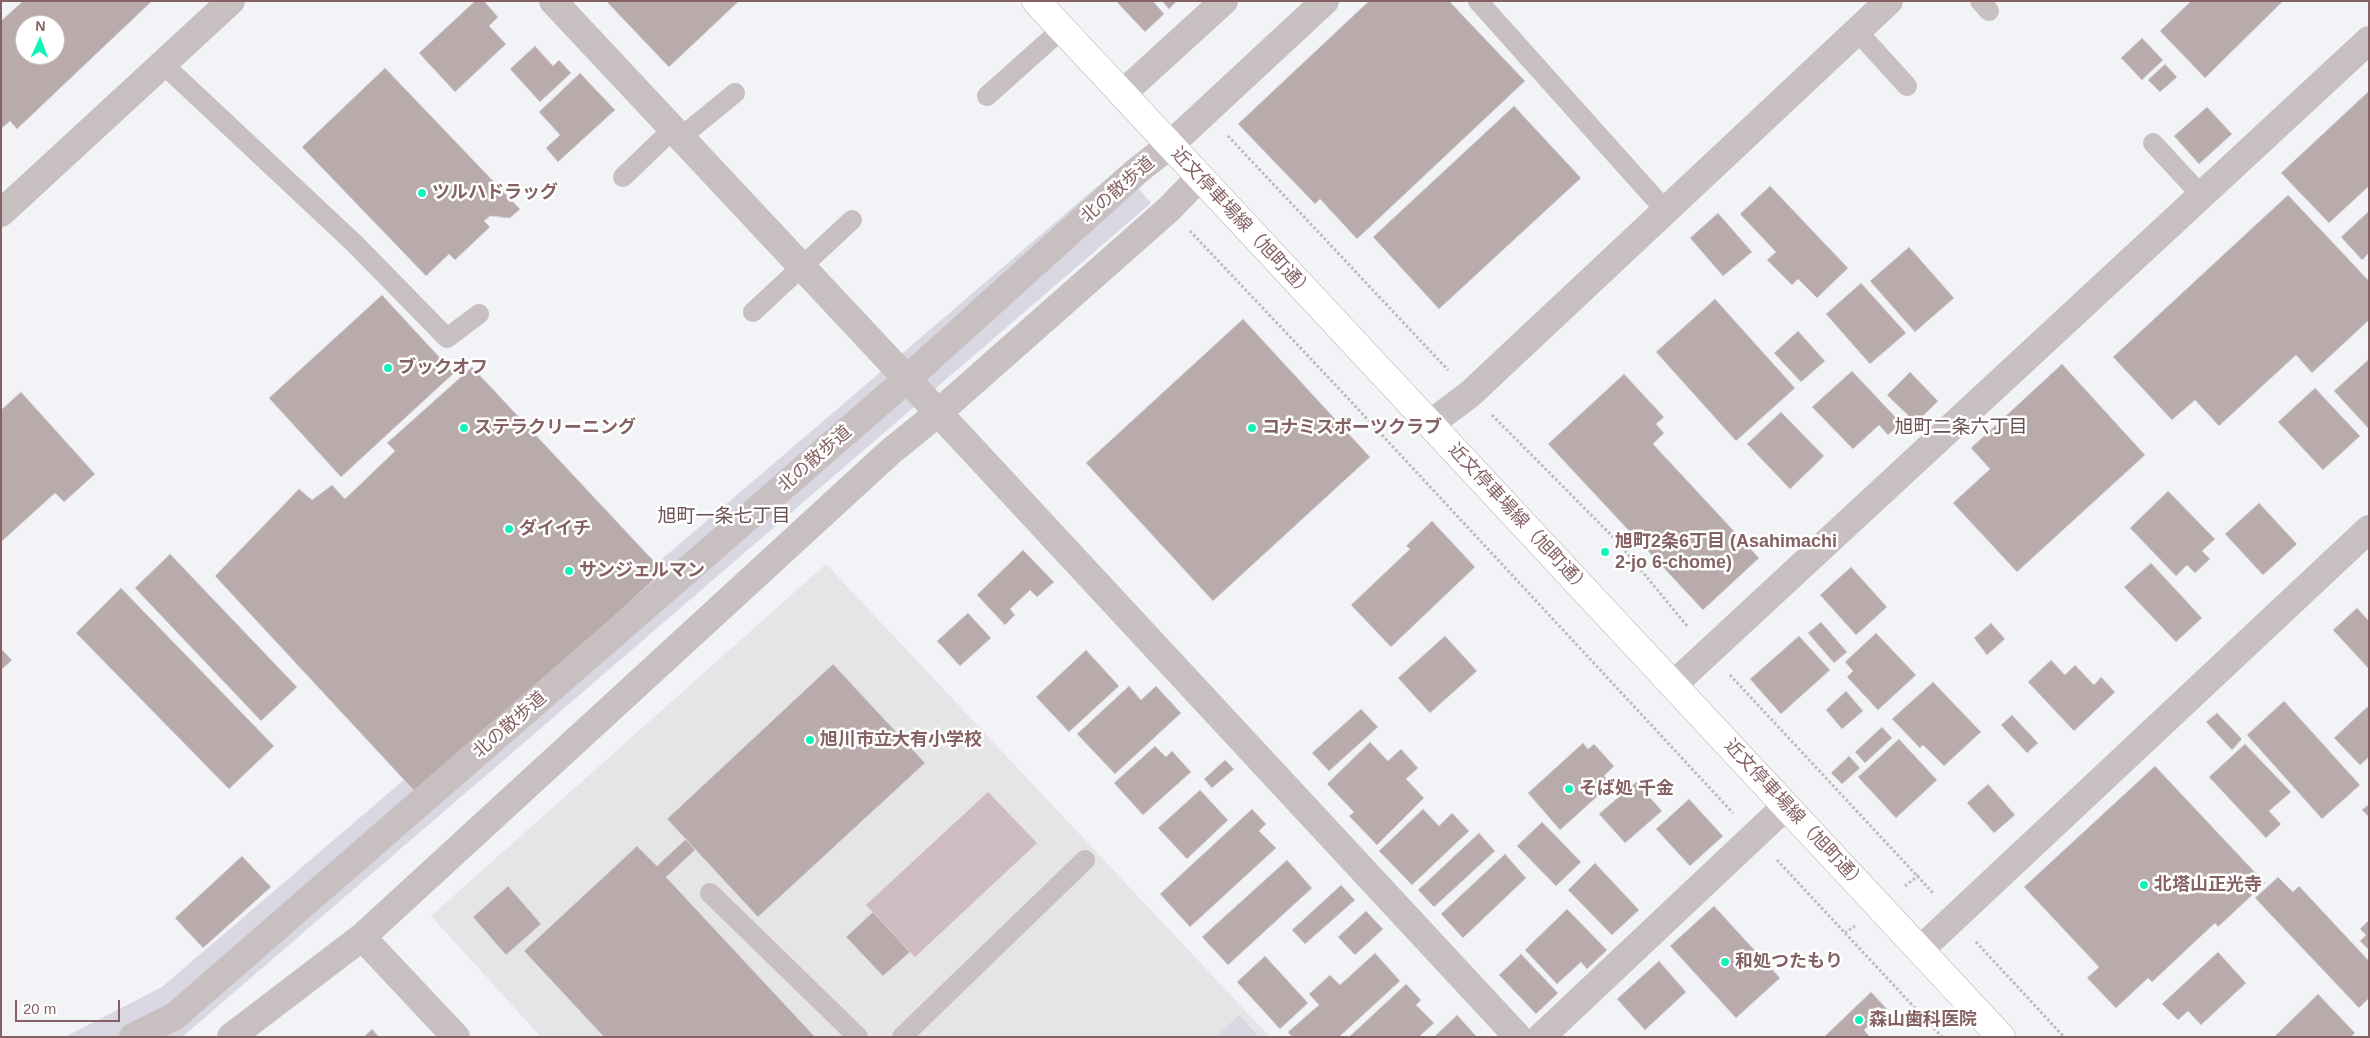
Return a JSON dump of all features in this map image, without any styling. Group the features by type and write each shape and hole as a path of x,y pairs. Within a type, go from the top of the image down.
{"main road":[{"name":"近文停車場線（旭町通）","path":"1036,1 2001,1037"}],"street":[{"path":"1,214 231,1"},
{"path":"553,1 908,379 1518,1037"},
{"path":"1122,94 1224,1"},
{"name":"北の散歩道","path":"133,1037 175,1016 908,379 1137,171 1170,145 1325,1"},
{"path":"1430,424 1470,394 1889,1"},
{"path":"1673,685 2369,40"},
{"path":"231,1037 362,937 890,452 938,413 1169,209 1200,177"},
{"path":"1920,950 2369,529"},
{"path":"1541,1037 1786,806"},
{"path":"362,937 456,1037"}],"lane":[{"path":"1478,1 1666,211"},
{"path":"987,96 1062,29"},
{"path":"1857,31 1907,86"},
{"path":"163,64 356,244 447,338 479,314"},
{"path":"623,177 677,133 735,93"},
{"path":"2153,143 2201,195"},
{"path":"753,312 852,220"},
{"path":"902,1037 1086,860"},
{"path":"710,893 858,1037"}],"path":[{"path":"1205,111 1470,394 1617,541 1708,651 1918,875 1954,919 2064,1037"},
{"path":"1169,209 1343,393 1942,1037"}],"shaded area":[{"path":"1120,167 1151,203 182,1037 65,1037 162,987"},
{"name":"旭川市立大有小学校","path":"826,564 1270,1037 541,1037 431,916"},
{"path":"988,792 1037,843 915,957 866,905"},
{"path":"1239,1015 1259,1037 1216,1037"}],"building":[{"path":"23,1 152,1 17,129 10,121 1,129 1,21"},
{"path":"475,1 484,1 498,17 489,26 506,44 455,92 419,53"},
{"path":"606,1 739,1 669,67"},
{"path":"1116,1 1153,1 1164,14 1145,32"},
{"path":"1162,1 1177,1 1169,9"},
{"path":"1369,1 1449,1 1525,81 1357,239 1320,199 1315,204 1238,124"},
{"path":"2191,1 2283,1 2205,78 2160,31"},
{"path":"2142,38 2163,60 2142,80 2121,58"},
{"path":"535,46 553,66 559,60 571,73 540,102 510,69"},
{"path":"2165,64 2177,77 2160,92 2148,80"},
{"path":"385,68 520,209 510,218 490,216 484,221 490,227 455,260 449,254 426,276 302,147"},
{"path":"580,73 615,110 558,162 546,148 560,135 539,112"},
{"path":"2369,91 2369,186 2329,223 2281,173"},
{"path":"1514,106 1581,178 1439,309 1373,237"},
{"path":"2207,107 2232,134 2199,164 2174,136"},
{"path":"1770,186 1848,268 1817,298 1798,279 1792,285 1767,260 1776,252 1740,214"},
{"path":"2288,195 2369,281 2369,320 2312,373 2296,355 2219,426 2195,400 2172,420 2113,357"},
{"path":"2369,211 2369,253 2362,260 2341,237"},
{"path":"1718,213 1752,252 1723,276 1690,238"},
{"path":"1909,247 1954,298 1915,332 1870,281"},
{"path":"1861,283 1906,333 1870,364 1826,314"},
{"path":"382,295 454,373 341,477 269,398"},
{"path":"1715,299 1795,388 1736,441 1656,352"},
{"path":"1243,319 1370,457 1213,601 1086,463"},
{"path":"1798,331 1825,361 1801,382 1774,353"},
{"path":"2369,359 2369,429 2334,391"},
{"path":"2062,364 2145,455 2017,572 1953,503 1990,469 1971,448"},
{"path":"472,367 663,571 420,797 215,576 299,489 312,500 332,485 345,499 395,451 387,443"},
{"path":"1852,371 1901,423 1888,435 1879,425 1853,449 1812,407"},
{"path":"1910,372 1938,401 1916,423 1887,395"},
{"path":"1624,374 1664,417 1656,424 1664,433 1653,444 1759,558 1703,610 1548,444"},
{"path":"2315,388 2360,436 2323,470 2278,422"},
{"path":"21,392 95,474 64,502 55,493 1,542 1,410"},
{"path":"1781,412 1824,456 1790,489 1747,444"},
{"path":"2168,491 2215,539 2202,551 2210,559 2195,573 2187,565 2176,576 2130,528"},
{"path":"2259,503 2297,544 2263,575 2225,534"},
{"path":"1432,521 1475,567 1391,647 1351,605 1410,549 1406,546"},
{"path":"1023,550 1054,582 1037,597 1030,590 1010,609 1015,615 1005,625 977,595"},
{"path":"170,554 297,687 261,721 135,588"},
{"path":"2151,563 2202,618 2176,642 2124,587"},
{"path":"1851,567 1887,607 1856,635 1820,595"},
{"path":"121,588 274,746 229,789 76,633"},
{"path":"2357,608 2369,621 2369,669 2333,630"},
{"path":"968,613 991,638 960,666 937,641"},
{"path":"1821,622 1847,652 1834,663 1808,633"},
{"path":"1991,623 2005,639 1987,655 1974,638"},
{"path":"1876,633 1916,675 1878,710 1847,677 1853,671 1845,662"},
{"path":"1445,636 1477,671 1430,713 1398,678"},
{"path":"1799,636 1830,670 1781,714 1750,679"},
{"path":"1,649 12,660 1,670"},
{"path":"1086,650 1119,686 1069,732 1036,697"},
{"path":"2051,660 2065,675 2075,665 2094,685 2101,677 2115,692 2074,731 2028,682"},
{"path":"833,664 925,763 758,917 667,819"},
{"path":"1933,682 1981,732 1944,766 1923,745 1920,748 1892,719"},
{"path":"1129,686 1141,700 1156,686 1181,713 1115,774 1077,734"},
{"path":"1846,691 1863,711 1842,729 1826,710"},
{"path":"2284,701 2360,785 2322,819 2247,735"},
{"path":"2367,707 2369,709 2369,757 2360,765 2334,738"},
{"path":"1361,709 1378,727 1329,771 1312,753"},
{"path":"2217,713 2242,739 2232,750 2206,722"},
{"path":"2012,715 2038,743 2027,753 2001,725"},
{"path":"1882,727 1892,738 1865,763 1855,752"},
{"path":"1899,739 1937,780 1896,818 1858,777"},
{"path":"1370,742 1388,761 1401,749 1418,768 1406,779 1424,798 1377,845 1349,816 1354,812 1327,784"},
{"name":"そば処 千金","path":"1583,743 1588,749 1594,744 1614,766 1604,776 1611,784 1560,830 1528,793"},
{"path":"2245,744 2291,792 2269,811 2281,824 2266,838 2209,777"},
{"path":"1155,746 1166,757 1172,751 1191,772 1143,815 1114,783"},
{"path":"1849,756 1860,768 1842,784 1831,773"},
{"path":"1225,760 1234,769 1212,788 1204,779"},
{"name":"北塔山正光寺","path":"2155,766 2265,883 2218,927 2215,923 2152,982 2148,978 2116,1008 2087,978 2099,967 2024,887"},
{"path":"1636,782 1662,811 1625,843 1599,814"},
{"path":"1988,784 2015,815 1994,833 1967,803"},
{"path":"1200,790 1228,820 1187,859 1158,828"},
{"path":"1689,799 1723,836 1690,866 1656,829"},
{"path":"2369,804 2369,817 2362,810"},
{"path":"1252,809 1266,824 1259,831 1276,848 1190,927 1160,894"},
{"path":"1423,809 1439,826 1452,813 1469,831 1412,885 1379,851"},
{"path":"1542,822 1581,862 1556,886 1517,846"},
{"path":"1479,833 1495,851 1434,907 1418,890"},
{"path":"686,839 695,850 666,877 815,1037 604,1037 524,951 637,846 657,866"},
{"path":"1505,854 1526,878 1463,938 1441,914"},
{"path":"242,856 271,887 203,948 175,918"},
{"path":"1287,860 1312,888 1228,965 1202,937"},
{"path":"1595,863 1639,910 1612,935 1568,890"},
{"path":"2278,877 2293,892 2299,886 2369,961 2369,998 2359,1008 2255,898"},
{"path":"1341,885 1355,900 1305,944 1292,930"},
{"path":"508,886 541,924 506,955 473,917"},
{"name":"和処つたもり","path":"1714,906 1780,978 1736,1018 1670,946"},
{"path":"1567,909 1607,950 1587,969 1581,962 1557,984 1525,950"},
{"path":"1366,911 1383,929 1355,955 1338,937"},
{"path":"873,912 910,952 883,976 846,937"},
{"path":"2369,920 2369,950 2360,941 2366,935 2360,929"},
{"path":"2218,952 2246,983 2201,1025 2188,1011 2178,1020 2162,1004"},
{"path":"1375,953 1400,981 1339,1037 1292,1037 1288,1032 1319,1005 1309,994 1330,975 1340,985"},
{"path":"1521,954 1558,993 1536,1014 1499,975"},
{"path":"1265,956 1308,1003 1280,1029 1237,982"},
{"path":"1659,961 1686,992 1645,1030 1617,999"},
{"path":"1406,984 1421,1000 1416,1005 1434,1023 1419,1037 1349,1037"},
{"name":"森山歯科医院","path":"1871,992 1887,1009 1864,1030 1870,1037 1824,1037"},
{"path":"2318,994 2355,1033 2351,1037 2274,1037"},
{"path":"1457,1015 1477,1037 1434,1037"},
{"path":"372,1029 379,1037 364,1037"}],"place":[{"name":"ツルハドラッグ","path":"422,193"},
{"name":"ブックオフ","path":"388,368"},
{"name":"ステラクリーニング","path":"464,428"},
{"name":"コナミスポーツクラブ","path":"1252,428"},
{"name":"ダイイチ","path":"509,529"},
{"name":"旭町2条6丁目 (Asahimachi 2-jo 6-chome)","path":"1605,552"},
{"name":"サンジェルマン","path":"569,571"},
{"name":"旭川市立大有小学校","path":"810,740"},
{"name":"そば処 千金","path":"1569,789"},
{"name":"北塔山正光寺","path":"2144,885"},
{"name":"和処つたもり","path":"1725,962"},
{"name":"森山歯科医院","path":"1859,1020"}],"district":[{"name":"旭町二条六丁目","path":"1961,428"},
{"name":"旭町一条七丁目","path":"724,517"}]}
